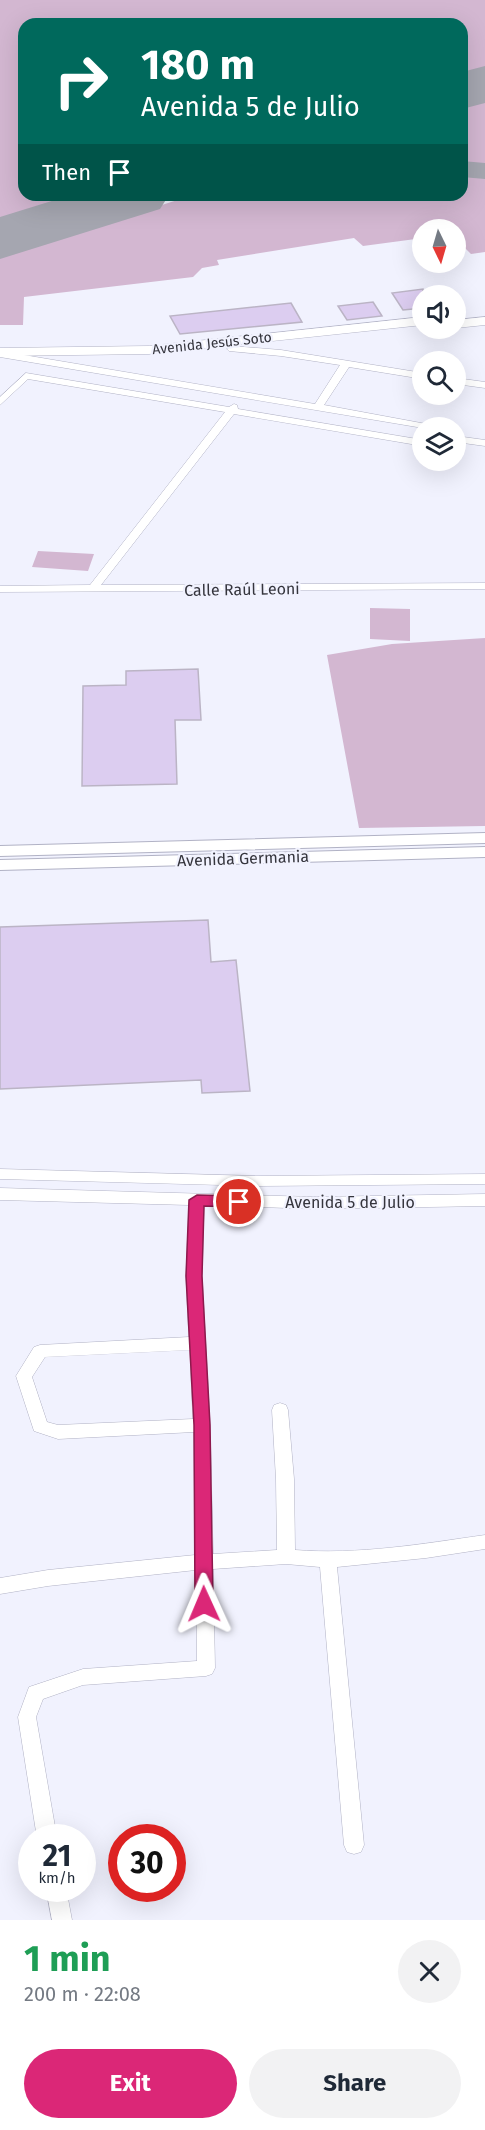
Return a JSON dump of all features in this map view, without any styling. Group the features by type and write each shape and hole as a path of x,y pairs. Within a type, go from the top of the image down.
{"main road":[{"path":"466,316 485,314"},
{"path":"466,323 485,321"},
{"name":"Avenida Jesús Soto","path":"0,353 148,350 412,322"},
{"name":"Avenida Jesús Soto","path":"0,361 133,358 412,329"}],"street":[{"path":"232,349 281,353 412,374"},
{"path":"0,353 30,360 412,423"},
{"path":"0,361 412,431"},
{"path":"318,407 345,364"},
{"path":"0,402 26,376 412,441"},
{"path":"466,382 485,384"},
{"path":"92,590 230,411 240,403"},
{"path":"466,431 485,434"},
{"path":"466,440 485,443"},
{"path":"466,450 485,453"},
{"name":"Calle Raúl Leoni","path":"0,589 485,586"},
{"name":"Avenida Germania","path":"0,851 485,838"},
{"name":"Avenida Germania","path":"0,865 485,852"},
{"name":"Avenida 5 de Julio","path":"0,1174 260,1182 485,1179"},
{"name":"Avenida 5 de Julio","path":"0,1194 367,1203 485,1200"},
{"path":"45,1824 27,1717 36,1693 82,1677 206,1668 202,1425 196,1343 197,1200"},
{"path":"196,1343 40,1351 24,1376 40,1426 58,1432 202,1425"},
{"path":"280,1410 285,1479 286,1557"},
{"path":"0,1586 48,1578 204,1562 286,1557 328,1560 426,1551 485,1542"},
{"path":"328,1560 354,1845"},
{"path":"59,1902 62,1920"}],"shaded area":[{"path":"0,0 485,0 485,68 468,73 468,18 18,18 18,201 59,201 0,220"},
{"path":"485,101 485,164 468,163 468,106"},
{"path":"468,176 485,177 485,252 471,254 466,249 466,219 412,219 412,239 363,246 354,238 217,260 219,265 202,268 193,277 24,297 23,325 0,325 0,257 174,201 468,201"},
{"path":"38,551 94,554 88,571 32,567"},
{"path":"370,608 410,609 410,641 370,639"},
{"path":"485,638 485,826 359,828 327,655 392,644"}],"building":[{"path":"412,290 412,309 403,310 392,293"},
{"path":"373,302 382,316 347,320 338,306"},
{"path":"291,303 302,322 180,334 170,316"},
{"path":"198,669 201,720 175,720 177,784 82,786 83,686 126,685 126,671"},
{"path":"208,920 211,962 236,960 250,1091 202,1093 201,1080 0,1089 0,927"}],"taxiway":[{"path":"468,170 485,171"}],"runway":[{"path":"468,89 485,84"},
{"path":"0,239 118,201"}],"route":[{"path":"204,1604 202,1425 194,1276 197,1200 239,1202"}]}
